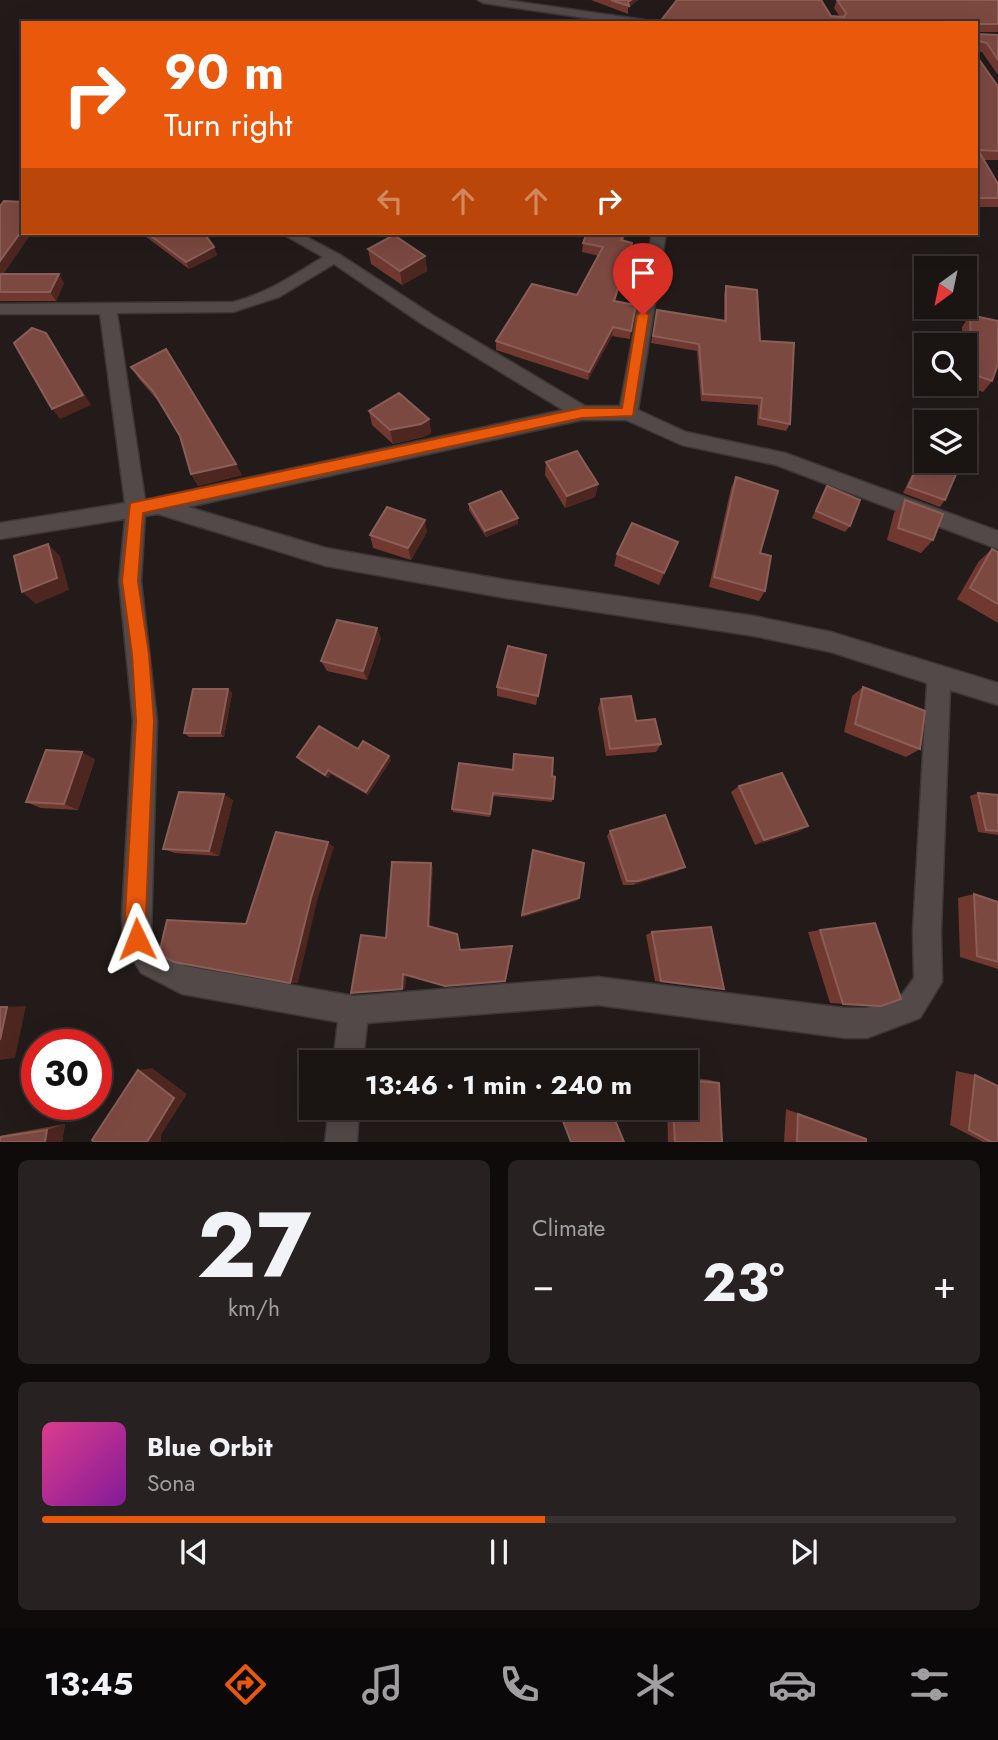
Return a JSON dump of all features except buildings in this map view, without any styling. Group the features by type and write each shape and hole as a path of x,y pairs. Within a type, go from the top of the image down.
{"street":[{"path":"483,0 582,20 603,21"},
{"path":"292,235 334,257 428,320 582,413"},
{"path":"628,413 646,294 659,235"},
{"path":"0,309 233,307 273,294 334,257"},
{"path":"108,310 145,507 130,581 140,654 145,721 137,939 151,963 182,980 354,1010 598,991 845,1023 867,1023 910,1008 928,982 927,931 939,674"},
{"path":"0,531 145,507 582,413 628,413 682,438 778,458 998,540"},
{"path":"145,507 327,558 506,589 754,626 831,642 998,694"},
{"path":"349,1050 354,1010"},
{"path":"341,1142 343,1120"}],"route":[{"path":"137,939 145,721 144,685 130,581 136,508 582,413 628,413 643,315"}]}
